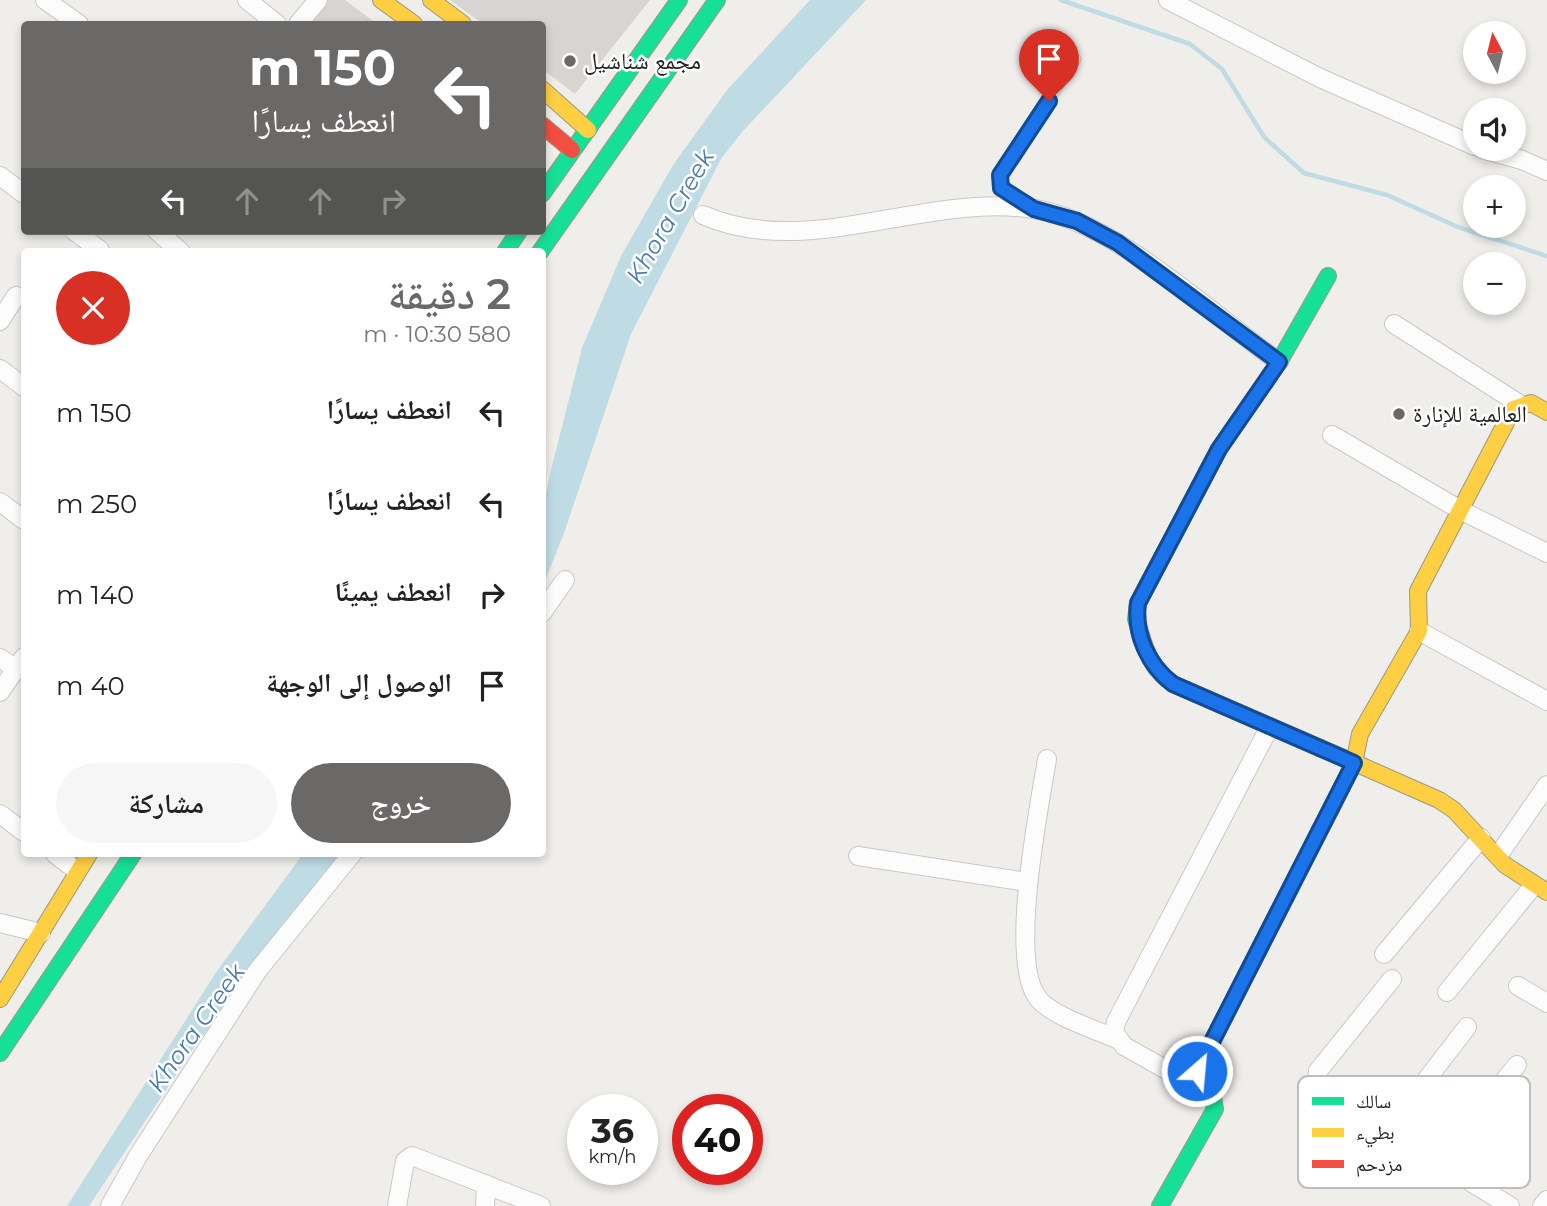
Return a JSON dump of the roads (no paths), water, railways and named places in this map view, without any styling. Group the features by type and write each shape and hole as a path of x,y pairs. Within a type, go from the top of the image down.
{"street":[{"path":"46,0 75,21"},
{"path":"247,0 273,21"},
{"path":"300,21 318,0"},
{"path":"381,0 410,21"},
{"path":"431,0 459,21"},
{"path":"546,188 680,0"},
{"path":"543,248 717,0"},
{"path":"1168,0 1320,78 1463,141"},
{"path":"546,93 588,130"},
{"path":"546,128 572,149"},
{"path":"1517,161 1547,171"},
{"path":"0,176 21,186"},
{"path":"703,215 733,227 780,232 988,207 1034,209 1077,221 1118,243 1279,362"},
{"path":"79,235 97,248"},
{"path":"162,235 176,248"},
{"path":"1328,275 1279,362 1219,449 1163,551 1138,603 1136,619 1147,654 1160,675 1173,684 1439,800 1454,810 1497,856 1521,877 1541,889 1447,992"},
{"path":"0,321 16,296"},
{"path":"1394,324 1521,405"},
{"path":"0,369 21,385"},
{"path":"1199,1088 1195,1079 1197,1071 1354,763 1360,734 1419,631 1418,591 1513,409 1531,404 1547,412"},
{"path":"1332,435 1462,511 1547,553"},
{"path":"0,502 21,518"},
{"path":"546,607 565,580"},
{"path":"1419,631 1547,701"},
{"path":"0,658 20,663 0,692"},
{"path":"1117,1039 1114,1032 1116,1022 1269,728"},
{"path":"1047,759 1027,882 1027,967 1037,997 1047,1007 1117,1039 1124,1046 1213,1097 1215,1109 1160,1206"},
{"path":"1497,856 1547,785"},
{"path":"0,814 21,830"},
{"path":"1384,954 1481,838"},
{"path":"858,856 1027,882"},
{"path":"59,857 78,871"},
{"path":"0,999 87,857"},
{"path":"0,1053 131,857"},
{"path":"110,1206 138,1156 258,970 350,857"},
{"path":"0,923 41,933"},
{"path":"1318,1076 1318,1071 1392,979"},
{"path":"1518,986 1547,1003"},
{"path":"1429,1076 1467,1027"},
{"path":"1509,1076 1517,1066"},
{"path":"397,1206 405,1161 412,1156 541,1206"},
{"path":"485,1206 486,1184"},
{"path":"1481,1188 1510,1206"},
{"path":"1542,1206 1547,1200"}],"lane":[{"path":"1034,209 1001,188 1000,175 1076,59"}],"water":[{"name":"Khora Creek","path":"810,0 866,0 742,132 721,159 631,334 546,578 546,494 582,348 621,256 673,165 727,90"},
{"name":"Khora Creek","path":"301,857 337,857 193,1049 89,1206 67,1206 217,971"}],"waterway":[{"path":"1061,0 1190,44 1222,69 1264,137 1304,173 1387,195 1458,227 1547,256"}],"place":[{"name":"مجمع شناشيل","path":"570,61"},
{"name":"العالمية للإنارة","path":"1399,414"}]}
